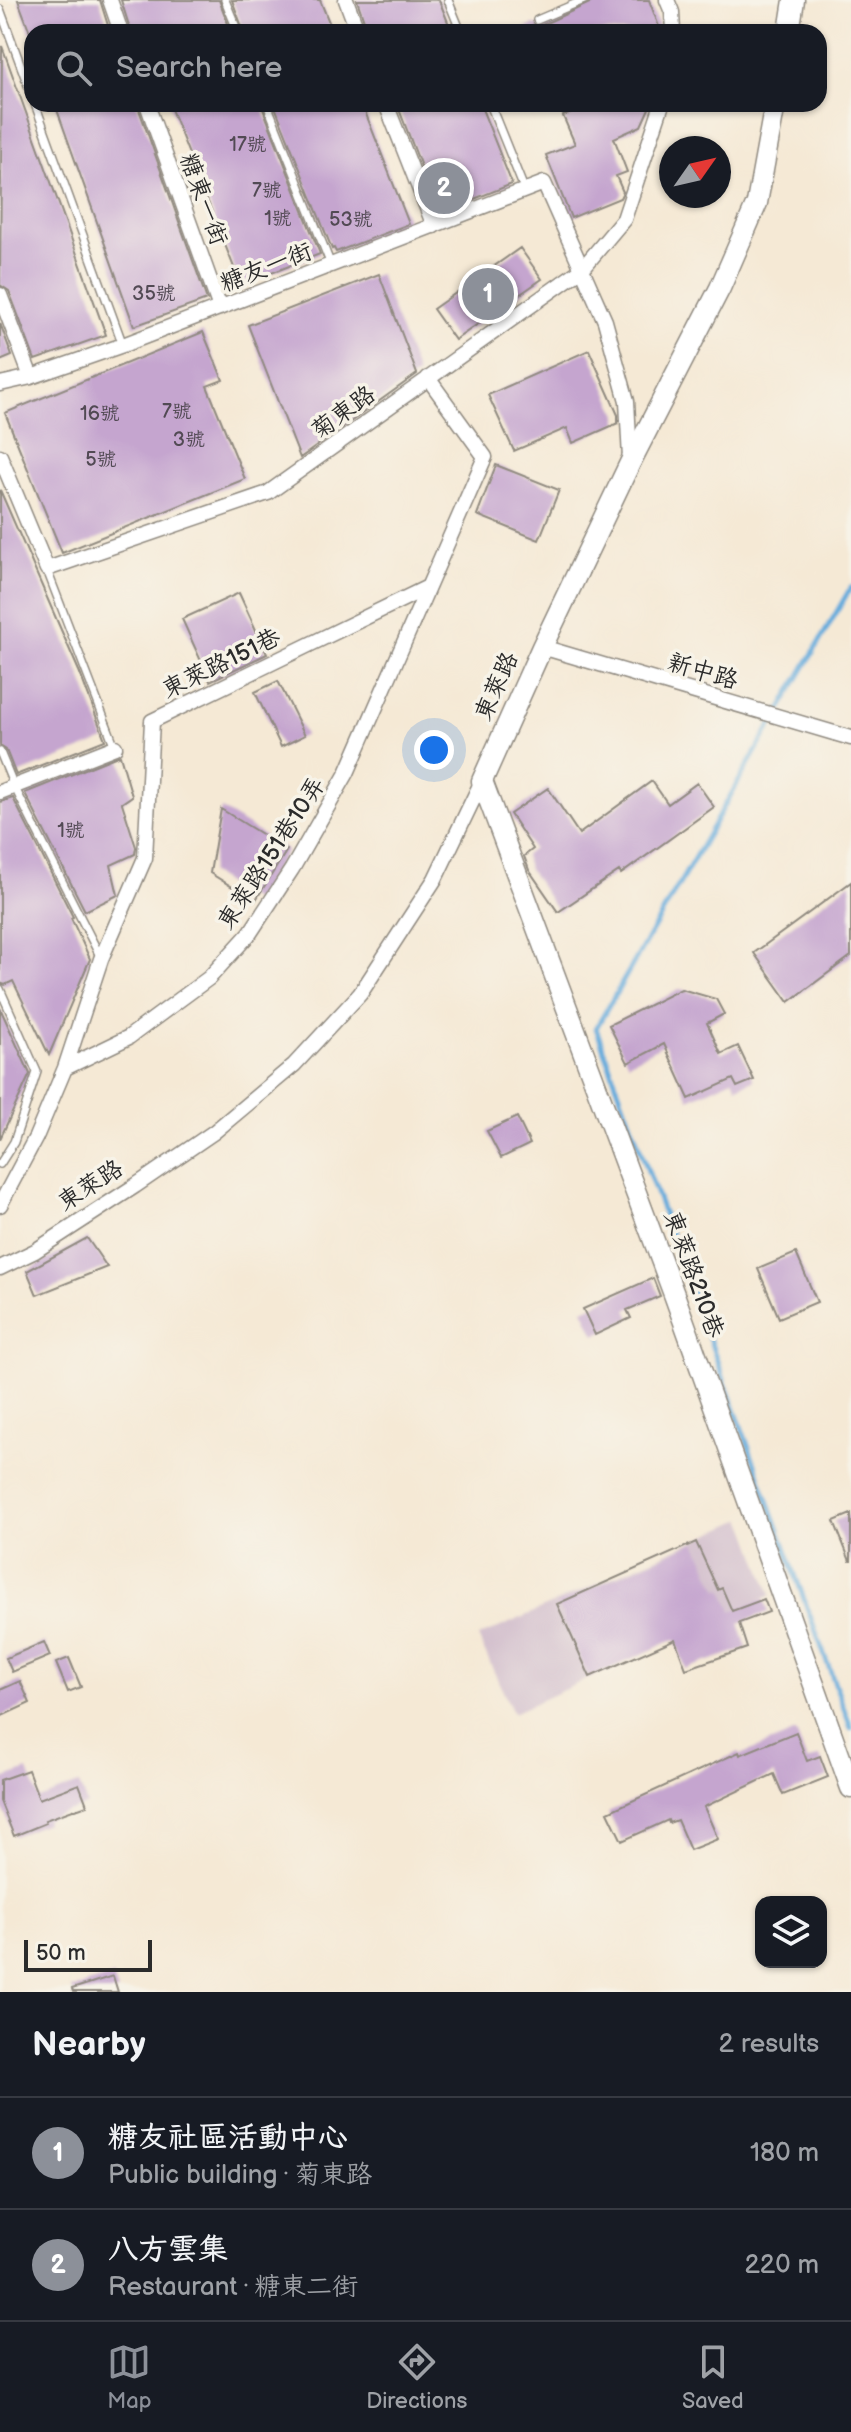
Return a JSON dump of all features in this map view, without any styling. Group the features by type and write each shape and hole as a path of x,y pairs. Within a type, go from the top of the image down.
{"street":[{"path":"110,0 118,24"},
{"path":"346,0 355,24"},
{"path":"667,0 673,24"},
{"path":"790,24 794,0"},
{"name":"糖東一街","path":"150,112 220,308"},
{"path":"389,112 434,226"},
{"name":"菊東路","path":"47,569 268,493 582,269 624,219 659,112"},
{"name":"東萊路","path":"0,1268 35,1251 214,1132 294,1065 360,994 435,879 630,463 720,288 757,203 774,112"},
{"name":"糖友一街","path":"0,384 31,377 123,345 544,183 582,269"},
{"path":"582,269 605,321 627,401 630,463"},
{"path":"0,295 31,377"},
{"path":"426,588 485,457 428,378"},
{"path":"0,456 47,569"},
{"name":"東萊路151巷","path":"0,1205 36,1137 65,1068 101,959 145,858 152,721 426,588"},
{"name":"東萊路151巷10弄","path":"65,1068 129,1037 209,978 250,933 292,869 347,773 426,588"},
{"name":"新中路","path":"542,647 851,738"},
{"path":"7,789 115,747"},
{"name":"東萊路210巷","path":"482,781 686,1326 851,1788"}],"lane":[{"path":"225,0 235,24"},
{"path":"448,0 458,24"},
{"path":"537,20 584,0"},
{"path":"0,9 24,74"},
{"path":"38,112 123,345"},
{"path":"270,112 331,265"},
{"path":"493,112 525,191"},
{"path":"47,569 115,747"},
{"path":"0,752 7,789 101,959"},
{"path":"0,989 37,1072 14,1142 0,1164"}],"shaded area":[{"path":"743,1519 771,1595 513,1713 478,1637"}],"building":[{"path":"18,0 100,0 108,24 27,24"},
{"path":"121,0 219,0 228,24 128,24"},
{"path":"232,0 320,0 330,24 241,24"},
{"path":"357,0 439,0 449,24 365,24"},
{"path":"596,0 649,0 658,24 544,24"},
{"path":"2,46 106,335 35,360 9,291 0,285"},
{"path":"58,112 140,112 207,300 134,326"},
{"path":"172,112 264,112 320,254 241,285"},
{"path":"277,112 365,112 409,224 336,252 332,249"},
{"path":"400,112 483,112 512,184 439,213"},
{"path":"575,112 647,112 641,126 614,138 627,172 616,176 623,192 620,198 571,218 546,155 575,144 563,116"},
{"path":"520,248 542,279 455,340 433,309"},
{"path":"379,274 417,374 300,458 248,325"},
{"path":"0,323 12,356 0,361"},
{"path":"203,332 223,380 207,386 245,479 62,553 5,413"},
{"path":"589,350 618,415 618,423 573,443 567,428 514,451 488,395"},
{"path":"496,465 559,490 539,540 477,515"},
{"path":"0,490 79,671 105,740 16,775 6,750 0,746"},
{"path":"239,593 267,654 210,681 182,619"},
{"path":"278,681 305,735 281,747 255,692"},
{"path":"120,755 132,796 122,803 136,847 135,854 111,865 118,895 85,911 25,793"},
{"path":"652,781 668,804 697,783 714,807 621,874 619,871 558,912 529,870 524,856 533,849 510,814 548,788 579,834"},
{"path":"13,798 73,917 90,959 49,1055 13,981 5,985 0,983 0,802"},
{"path":"221,809 287,850 255,901 210,873"},
{"path":"851,882 851,956 789,1002 754,953"},
{"path":"681,989 716,999 724,1014 707,1023 721,1054 738,1046 754,1080 737,1087 733,1079 689,1099 664,1044 628,1063 609,1025"},
{"path":"0,1008 30,1074 0,1139"},
{"path":"517,1117 530,1144 501,1158 487,1131"},
{"path":"87,1238 107,1267 37,1295 27,1271"},
{"path":"796,1253 817,1302 779,1318 758,1269"},
{"path":"653,1278 660,1296 627,1310 631,1318 595,1335 583,1309"},
{"path":"851,1514 851,1561 850,1561 834,1521"},
{"path":"696,1542 718,1590 722,1588 732,1611 764,1599 769,1612 739,1623 747,1648 686,1669 675,1639 590,1677 557,1604"},
{"path":"44,1642 50,1656 12,1672 6,1658"},
{"path":"69,1658 81,1687 68,1692 56,1663"},
{"path":"20,1681 30,1703 0,1717 0,1690"},
{"path":"796,1732 807,1761 820,1756 828,1777 783,1795 774,1774 704,1807 718,1839 690,1850 677,1820 669,1823 668,1820 622,1841 608,1812 739,1752 740,1755"},
{"path":"28,1770 39,1799 79,1784 87,1805 45,1820 46,1823 14,1836 0,1801 0,1780"},
{"path":"113,1976 118,1992 73,1992 72,1989"}],"waterway":[{"path":"851,587 596,1028 851,1728"}],"place":[{"name":"八方雲集","path":"444,188"},
{"name":"糖友社區活動中心","path":"488,294"}]}
